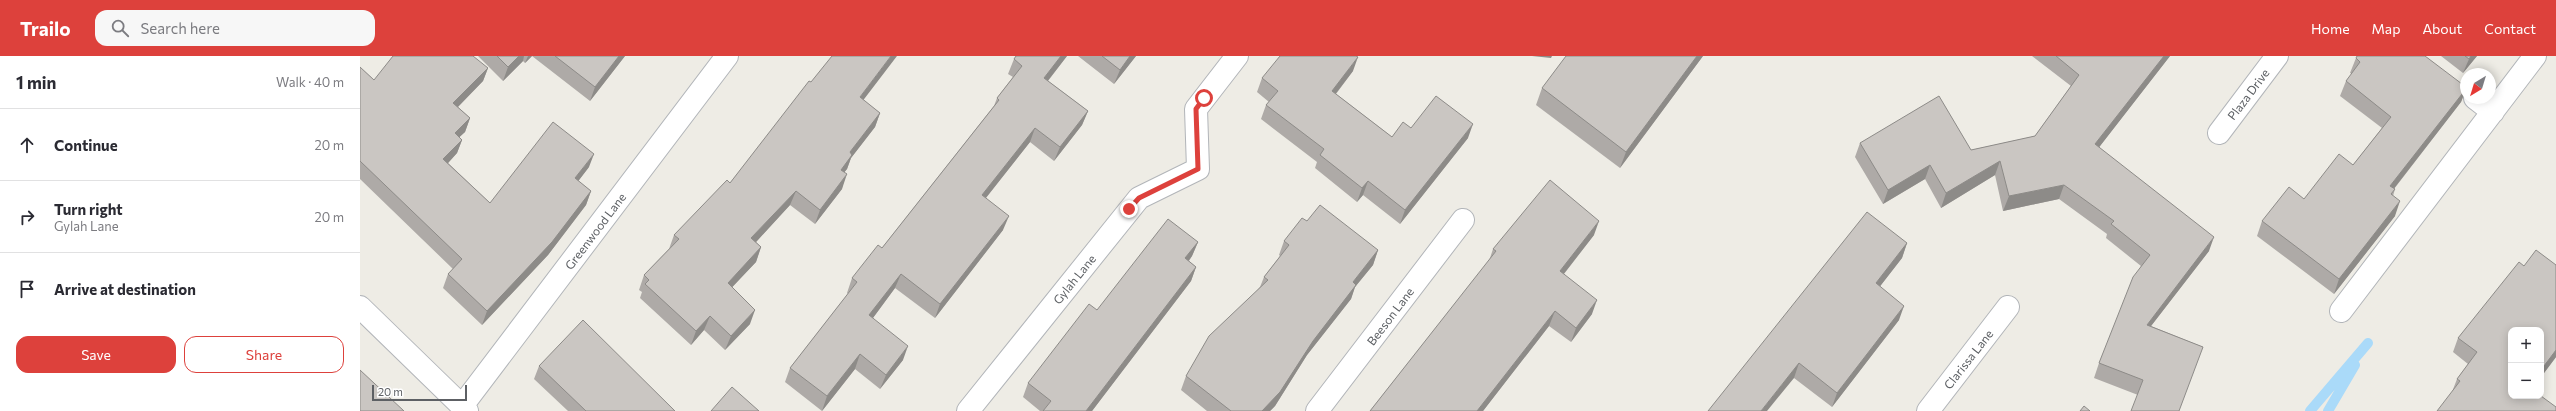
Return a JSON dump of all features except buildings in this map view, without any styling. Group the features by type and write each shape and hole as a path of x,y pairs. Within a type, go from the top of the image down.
{"street":[{"name":"Greenwood Lane","path":"465,409 727,56"},
{"name":"Gylah Lane","path":"968,411 1139,198 1198,169 1196,109 1236,56"},
{"name":"Plaza Drive","path":"2219,133 2277,56"},
{"path":"2341,311 2535,56"},
{"path":"2483,104 2493,112"},
{"name":"Beeson Lane","path":"1317,411 1463,220"},
{"name":"Clarissa Lane","path":"1928,411 2008,306"},
{"path":"360,308 465,409"}],"waterway":[{"path":"2310,411 2368,343"},
{"path":"2328,411 2355,365"}],"route":[{"path":"1129,209 1139,198 1198,169 1196,109 1204,98"}]}
